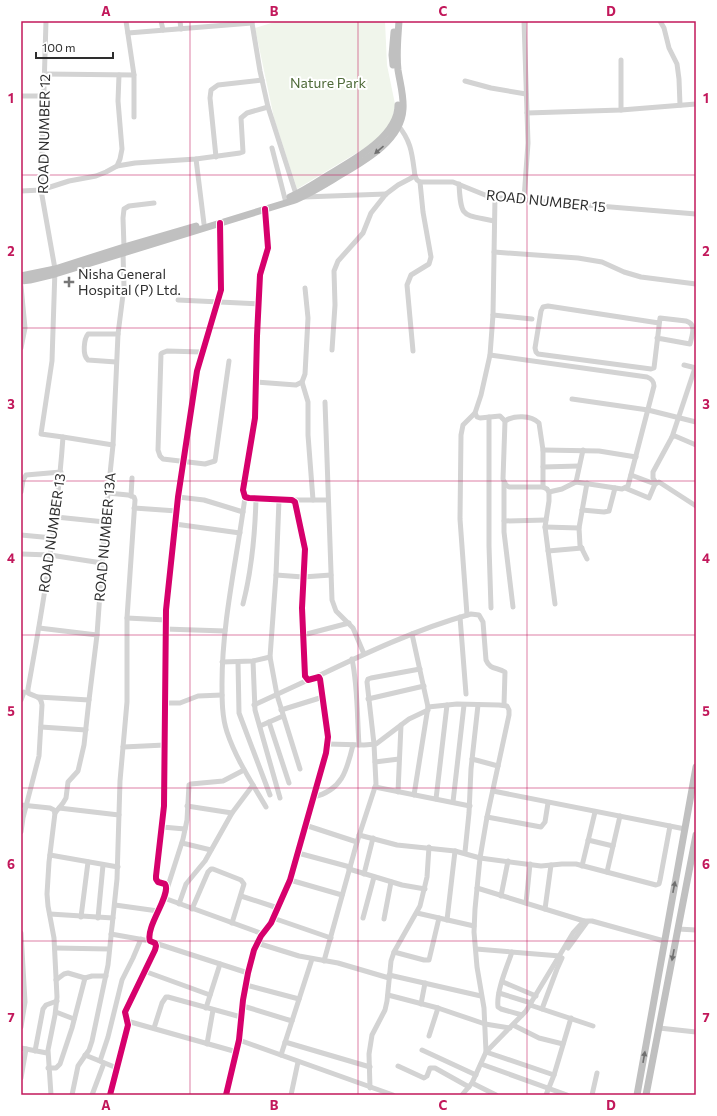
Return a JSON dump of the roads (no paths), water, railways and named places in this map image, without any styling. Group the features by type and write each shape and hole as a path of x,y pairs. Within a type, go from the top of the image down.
{"highway":[{"path":"123,250 220,223 265,209 299,196 372,155 383,146 392,136 398,111 392,55 394,21"},
{"path":"396,123 403,111 397,57 399,21"},
{"path":"21,281 30,280 204,224 299,196"},
{"path":"21,276 55,272"},
{"path":"637,1095 696,767"},
{"path":"646,1095 696,835"},
{"path":"671,904 682,906"}],"street":[{"name":"ROAD NUMBER 12","path":"46,21 41,190 55,272"},
{"path":"126,21 134,74 134,116"},
{"path":"161,21 163,30"},
{"path":"180,21 181,29"},
{"path":"524,21 528,143 524,199"},
{"path":"660,21 664,28 669,48 677,64 680,105"},
{"path":"128,33 181,29 209,24 252,22 268,107 299,196 386,194"},
{"path":"621,60 621,110"},
{"path":"45,74 134,74"},
{"path":"116,166 120,159 122,149 118,101 119,74"},
{"path":"216,157 210,98 211,90 218,86 262,80"},
{"path":"465,81 491,88 526,94"},
{"path":"21,96 44,96"},
{"path":"527,113 621,110 696,104"},
{"path":"21,191 41,190 106,172 116,166 135,163 216,157 243,152 241,118 247,113 268,107"},
{"path":"396,123 407,137 410,145 415,176 420,182 423,212 431,257 429,264 411,275 407,285 413,351"},
{"path":"272,148 285,199"},
{"path":"196,159 204,224"},
{"path":"332,350 335,305 334,271 338,261 363,233 371,214 386,194 398,185 415,176"},
{"name":"ROAD NUMBER 15","path":"420,182 446,182 459,184 484,196 696,214"},
{"path":"459,184 460,205 463,212 470,216 494,221"},
{"path":"467,615 460,519 461,435 463,424 475,413 481,395 490,355 493,315 495,197"},
{"name":"ROAD NUMBER 13A","path":"51,1095 48,1053 49,1040 57,1002 55,948 47,894 50,855 57,811 66,798 68,782 78,771 86,730 97,635 105,522 113,445 118,334 124,287 124,209 129,206 154,202"},
{"path":"265,209 268,248 260,275 255,418 243,490 245,497 225,631 222,662 222,695 224,721 227,732 244,770 266,808"},
{"path":"167,890 165,884 156,880 162,827 165,745 165,629 178,497 197,371 221,290 220,223"},
{"path":"494,252 578,258 602,262 624,272 641,277 696,284"},
{"path":"55,272 52,360 41,434 113,445"},
{"path":"21,286 25,328 21,348"},
{"path":"305,288 308,318 305,374 302,382 308,402 308,435 313,500"},
{"path":"178,300 259,304"},
{"path":"657,338 693,345 692,325 690,322 660,318 657,338 654,368 651,369 538,354 535,348 543,307 548,306 659,323"},
{"path":"493,315 532,320"},
{"path":"116,362 88,360 84,355 86,337 88,334 118,334"},
{"path":"202,352 164,352 161,357 159,454 163,459 183,460 205,464 216,461 229,361"},
{"path":"490,355 651,378 654,382 654,386 628,486 625,488"},
{"path":"549,492 576,482 615,488 625,488 649,498 655,484 653,472 672,437 695,368 684,365"},
{"path":"256,382 296,385 302,382"},
{"path":"572,399 648,410 696,422"},
{"path":"325,402 332,600 334,607 353,628 364,654"},
{"path":"475,413 477,418 500,416 505,422 504,521 513,607"},
{"path":"489,417 489,546 491,608"},
{"path":"505,422 509,419 517,417 536,420 540,426 543,450 543,487"},
{"path":"672,437 675,436 696,445"},
{"name":"ROAD NUMBER 13","path":"21,700 39,628 56,517 63,437"},
{"path":"543,450 599,450 636,457"},
{"path":"576,482 583,450"},
{"path":"543,467 579,466"},
{"path":"21,492 23,480 26,475 61,472"},
{"path":"631,475 655,484 662,484 696,506"},
{"path":"72,1095 78,1066 89,1050 95,1032 106,976 115,905 118,867 120,781 127,702 127,618 135,500 132,496 132,478"},
{"path":"504,482 509,487 543,487 549,492 545,527 555,604"},
{"path":"587,483 579,528 580,545 587,559"},
{"path":"582,510 609,511 615,488"},
{"path":"108,493 132,496"},
{"path":"178,497 204,500 243,512"},
{"path":"245,497 279,500 328,500"},
{"path":"243,604 249,580 255,534 256,499"},
{"path":"279,500 276,575 270,657 281,710 300,769"},
{"path":"292,500 295,502 305,543 302,635 305,676 308,680"},
{"path":"134,508 177,511"},
{"path":"56,517 105,522"},
{"path":"504,521 546,520"},
{"path":"175,524 240,534"},
{"path":"545,527 579,528"},
{"path":"21,535 53,538"},
{"path":"548,551 582,548"},
{"path":"21,554 50,555 102,563"},
{"path":"276,575 303,577 331,575"},
{"path":"254,705 352,659 412,634 437,624 475,614 479,615 481,618 486,660 488,665 506,672 504,705"},
{"path":"460,617 466,694"},
{"path":"127,618 166,620"},
{"path":"302,635 349,623"},
{"path":"39,628 97,635"},
{"path":"165,629 225,631"},
{"path":"412,634 428,709 414,795"},
{"path":"222,662 238,662 270,657"},
{"path":"313,797 326,793 337,784 346,769 356,745 356,681 352,659"},
{"path":"253,660 254,705 280,798"},
{"path":"238,662 239,713 270,795"},
{"path":"324,961 359,835 375,787 374,744 366,686 368,679 420,669"},
{"path":"226,1095 237,1052 248,973 257,943 273,918 290,880 328,744 328,730 320,679 316,676"},
{"path":"368,698 424,686"},
{"path":"24,692 38,697 89,700"},
{"path":"166,703 180,703 198,696 222,695"},
{"path":"21,832 24,805 39,756 42,705 41,700 38,697"},
{"path":"281,710 323,697"},
{"path":"328,744 374,744 401,724 428,709 447,705 464,704 507,706 509,715 487,817 480,858 474,926 479,984 484,1008 486,1052"},
{"path":"453,802 464,704"},
{"path":"436,799 447,705"},
{"path":"465,852 470,806 472,759 478,705"},
{"path":"260,726 283,716"},
{"path":"269,722 289,783"},
{"path":"398,792 401,724"},
{"path":"41,727 86,730"},
{"path":"123,747 165,745"},
{"path":"375,762 399,759"},
{"path":"472,759 498,766"},
{"path":"110,1095 128,1025 125,1012 155,950 156,946 150,934 167,890 182,843 185,829 189,786 195,783 223,781 244,770"},
{"path":"179,904 186,884 205,861 232,813 253,785"},
{"path":"375,787 470,806"},
{"path":"493,791 685,829"},
{"path":"487,817 540,827 545,822 548,803"},
{"path":"24,805 50,808 57,811 119,816"},
{"path":"187,806 232,813"},
{"path":"582,866 595,812"},
{"path":"607,872 620,816"},
{"path":"305,825 357,842"},
{"path":"359,835 404,846 429,847 465,852 480,858 508,862 551,865 569,864 582,866 656,885 659,884 670,826"},
{"path":"162,827 185,829"},
{"path":"364,874 373,838"},
{"path":"588,840 613,846"},
{"path":"182,843 210,850"},
{"path":"370,1088 369,1054 372,1035 385,1010 388,995 389,976 394,952 401,937 418,913 425,889 429,847"},
{"path":"447,920 456,851"},
{"path":"298,853 391,882 425,889"},
{"path":"50,855 118,867"},
{"path":"81,917 88,862"},
{"path":"501,896 508,862"},
{"path":"526,903 530,864"},
{"path":"98,918 103,865"},
{"path":"545,909 551,865"},
{"path":"192,909 208,872 211,869 243,882 244,886 232,923"},
{"path":"363,918 374,877"},
{"path":"290,880 342,895"},
{"path":"384,919 391,882"},
{"path":"477,888 586,921 664,941"},
{"path":"241,896 278,908"},
{"path":"164,898 263,934"},
{"path":"115,905 158,911"},
{"path":"418,913 474,926"},
{"path":"50,914 113,918"},
{"path":"273,918 330,938"},
{"path":"394,952 429,960 439,918"},
{"path":"462,1095 476,1075 486,1052 512,1027 522,1015 536,996 573,933 586,921"},
{"path":"542,1009 561,959 586,921"},
{"path":"678,929 696,930"},
{"path":"21,933 24,986 21,1027"},
{"path":"111,934 153,942 248,973"},
{"path":"92,1095 102,1062 122,980 141,939"},
{"path":"257,943 299,956 338,963 481,996"},
{"path":"55,948 109,949"},
{"path":"476,949 560,956"},
{"path":"512,952 499,993 498,1007 522,1015"},
{"path":"281,1055 312,959"},
{"path":"206,1008 220,964"},
{"path":"144,971 210,995"},
{"path":"56,980 68,973 85,978 92,976 106,976"},
{"path":"48,1068 56,1068 60,1064 85,978"},
{"path":"503,982 536,996"},
{"path":"422,1004 425,983"},
{"path":"246,985 299,999"},
{"path":"499,993 593,1026"},
{"path":"388,995 438,1008 485,1024 512,1027 539,1038 563,1044"},
{"path":"154,1028 162,1003 166,998 171,997 242,1017"},
{"path":"35,1051 43,1008 57,1002"},
{"path":"243,1006 292,1021"},
{"path":"429,1036 438,1008"},
{"path":"208,1044 213,1010"},
{"path":"56,1012 74,1018"},
{"path":"546,1095 554,1075 571,1018"},
{"path":"127,1021 237,1052"},
{"path":"659,1028 696,1032"},
{"path":"239,1040 392,1095"},
{"path":"285,1042 370,1067"},
{"path":"21,1078 24,1049 48,1053"},
{"path":"422,1050 476,1075"},
{"path":"486,1052 554,1075"},
{"path":"85,1055 117,1068"},
{"path":"291,1095 298,1062"},
{"path":"481,1064 567,1095"},
{"path":"398,1066 424,1078 427,1076 430,1068 435,1068 470,1085 496,1095"},
{"path":"592,1095 597,1073"}],"place":[{"name":"Nisha General Hospital (P) Ltd.","path":"69,282"}],"park label":[{"name":"Nature Park","path":"328,83"}]}
